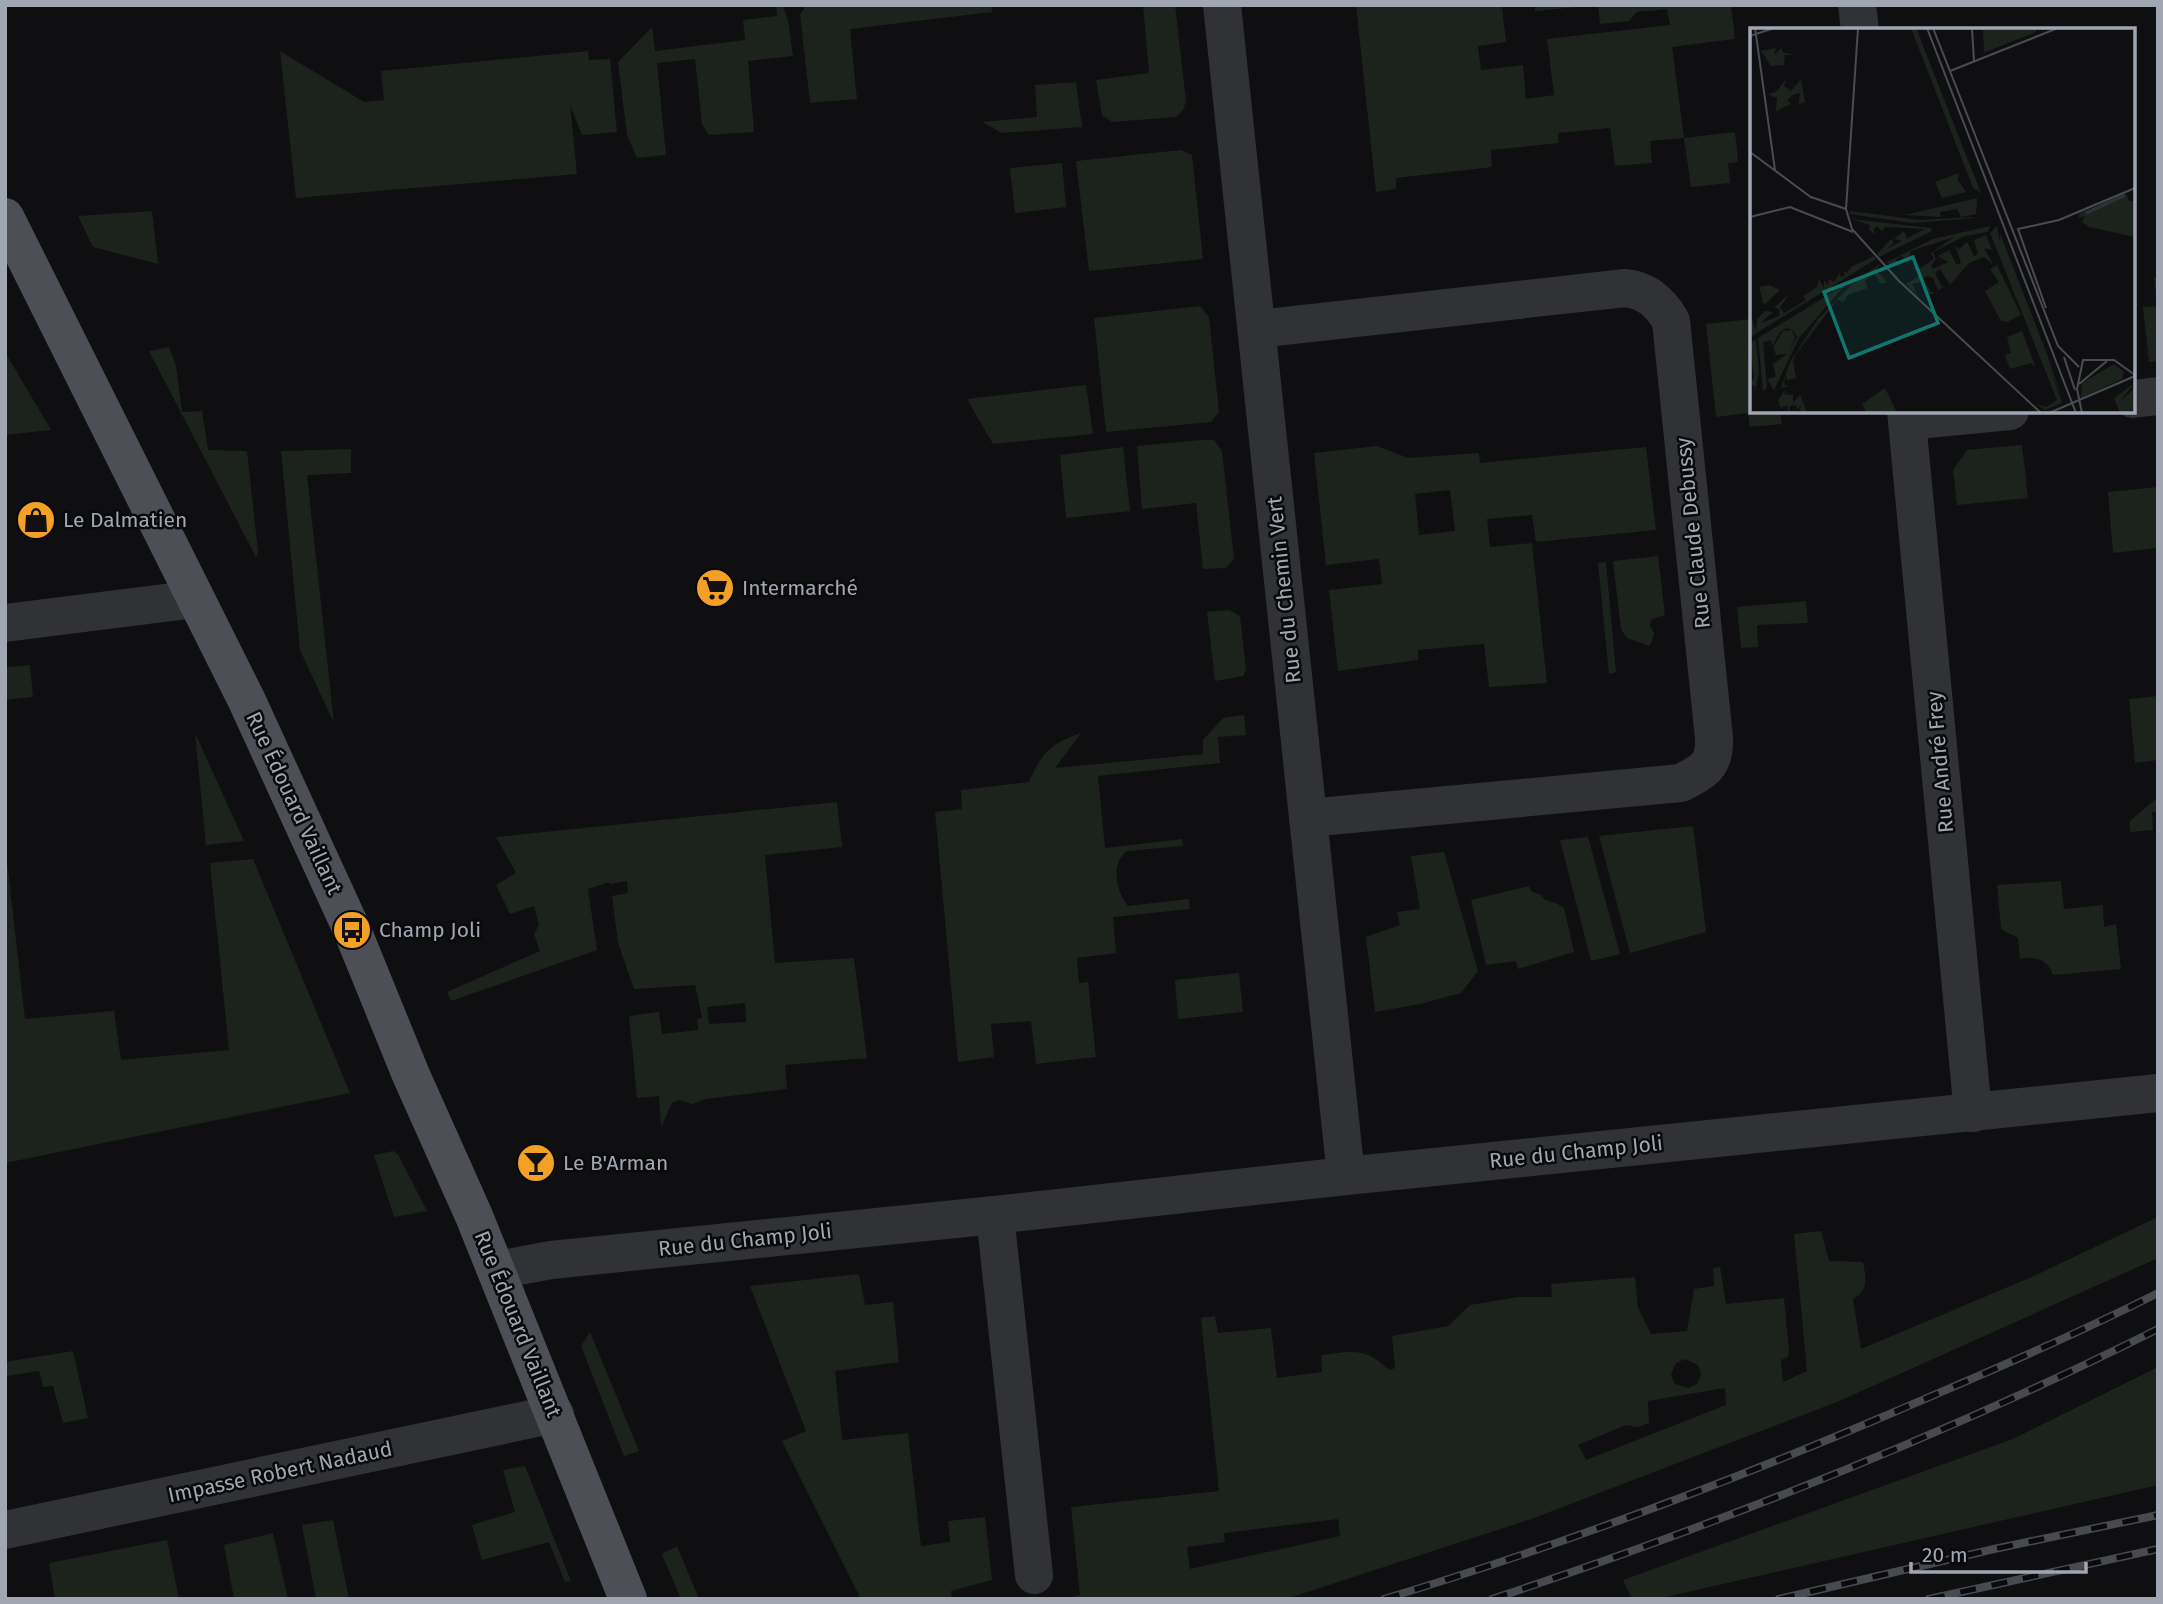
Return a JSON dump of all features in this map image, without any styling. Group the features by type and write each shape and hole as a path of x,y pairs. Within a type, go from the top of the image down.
{"main road":[{"name":"Rue Édouard Vaillant","path":"8,229 197,599 352,930 411,1075 497,1270 628,1599"}],"street":[{"name":"Rue du Chemin Vert","path":"1222,5 1346,1175"},
{"path":"1857,5 1860,28"},
{"name":"Rue Claude Debussy","path":"1256,329 1625,288 1640,290 1664,309 1671,321 1714,738 1712,761 1699,773 1681,783 1308,818"},
{"path":"2135,398 2158,396"},
{"path":"1907,416 1969,413"},
{"name":"Rue André Frey","path":"1907,416 1973,1113"},
{"path":"5,623 197,599"},
{"name":"Rue du Champ Joli","path":"497,1270 551,1260 995,1215 1346,1175 2158,1093"},
{"path":"995,1215 1034,1575"},
{"name":"Impasse Robert Nadaud","path":"5,1530 555,1414"}],"shaded area":[{"path":"776,5 783,5 793,56 748,61 754,132 709,135 702,124 695,59 657,63 666,155 637,158 627,135 618,62 652,27 655,51 745,40 743,20 777,16"},
{"path":"807,5 991,5 992,12 850,29 857,99 810,103 800,14"},
{"path":"1143,5 1175,5 1186,101 1183,110 1176,117 1112,122 1102,115 1096,80 1149,73"},
{"path":"1356,5 1512,5 1502,7 1506,42 1478,46 1481,70 1523,65 1526,99 1554,95 1547,39 1670,25 1667,9 1637,12 1629,21 1600,24 1598,5 1731,5 1735,39 1672,47 1684,138 1650,141 1652,163 1615,166 1610,128 1558,133 1559,143 1491,150 1492,167 1396,178 1396,189 1376,192"},
{"path":"1535,5 1598,5 1535,11"},
{"path":"280,51 364,102 384,100 381,71 588,51 589,60 610,59 617,132 582,135 570,105 577,174 296,198"},
{"path":"1076,82 1082,127 1002,133 982,122 1037,117 1035,85"},
{"path":"1735,132 1738,162 1728,163 1730,183 1691,187 1684,138"},
{"path":"1181,150 1192,155 1203,259 1089,271 1076,161"},
{"path":"1062,163 1066,207 1015,213 1010,168"},
{"path":"152,211 158,264 93,247 78,216"},
{"path":"2158,277 2158,361 2149,362 2143,307 2157,306 2154,278"},
{"path":"1200,306 1209,317 1219,412 1211,422 1106,432 1094,318"},
{"path":"1750,319 1750,413 1780,413 1782,424 1750,427 1748,413 1716,417 1706,324"},
{"path":"169,347 176,366 182,412 202,411 208,450 247,451 258,552 256,557 149,351"},
{"path":"5,352 51,430 5,435"},
{"path":"1086,385 1093,434 993,444 967,399"},
{"path":"1214,440 1222,451 1234,559 1226,568 1203,569 1196,503 1142,509 1137,446"},
{"path":"2022,445 2028,498 1957,505 1953,470 1967,450"},
{"path":"1377,446 1408,458 1479,453 1480,463 1646,447 1656,530 1536,542 1532,515 1487,519 1490,547 1532,543 1547,683 1489,687 1484,644 1418,650 1418,660 1338,671 1329,590 1382,584 1379,559 1326,565 1314,453","holes":["1450,490 1455,531 1419,535 1415,494"]},
{"path":"1123,447 1130,511 1066,518 1060,455"},
{"path":"351,449 351,473 307,475 334,723 300,650 281,451"},
{"path":"2158,487 2158,548 2113,553 2108,492"},
{"path":"1658,556 1665,615 1652,619 1650,625 1654,634 1650,646 1627,638 1621,629 1613,561"},
{"path":"1606,562 1616,672 1609,674 1598,563"},
{"path":"1806,601 1808,623 1757,625 1758,647 1741,648 1737,607"},
{"path":"1229,610 1240,616 1246,670 1243,676 1215,681 1207,612"},
{"path":"30,665 33,697 5,700 5,667"},
{"path":"2158,696 2158,760 2135,763 2129,699"},
{"path":"1244,715 1246,735 1218,737 1220,763 1098,776 1105,848 1182,839 1183,846 1127,851 1122,856 1118,863 1117,878 1120,893 1128,906 1189,899 1190,909 1113,917 1116,953 1077,958 1079,983 1088,982 1096,1057 1036,1064 1031,1021 991,1024 994,1057 958,1062 935,812 962,809 961,790 1029,782 1048,750 1081,733 1055,768 1203,754 1203,740 1223,718"},
{"path":"195,733 244,841 206,845"},
{"path":"2158,797 2158,811 2152,812 2153,830 2130,832 2129,822"},
{"path":"837,802 842,847 765,855 775,963 854,958 867,1058 785,1065 787,1089 705,1099 692,1104 679,1100 672,1103 661,1127 659,1096 637,1098 629,1016 659,1012 662,1034 698,1030 697,1019 702,1018 695,985 634,989 618,943 612,896 628,893 627,881 609,882 588,889 597,950 451,1001 447,992 540,951 534,934 539,925 534,906 510,914 496,885 516,873 496,837","holes":["745,1003 746,1022 709,1024 707,1007"]},
{"path":"1693,826 1706,932 1630,953 1599,836"},
{"path":"1588,837 1620,954 1591,961 1560,840"},
{"path":"5,844 25,1019 114,1011 121,1060 229,1050 210,863 253,859 350,1093 5,1163"},
{"path":"1444,852 1478,971 1461,993 1375,1012 1366,937 1400,925 1397,912 1420,909 1411,856"},
{"path":"2061,881 2064,909 2103,905 2104,927 2116,924 2121,969 2053,975 2048,965 2040,960 2020,959 2018,938 2001,929 1997,885"},
{"path":"1529,886 1531,891 1545,900 1564,908 1574,952 1518,969 1516,961 1486,965 1471,900"},
{"path":"1239,973 1243,1012 1178,1019 1175,980"},
{"path":"393,1151 398,1154 427,1211 394,1217 374,1155"},
{"path":"2158,1217 2158,1258 1837,1402 1534,1518 1286,1599 1063,1599 1080,1595 1071,1507 1219,1491 1201,1318 1215,1316 1218,1333 1271,1328 1277,1378 1322,1372 1321,1355 1341,1352 1366,1354 1389,1370 1395,1368 1392,1336 1448,1326 1470,1305 1519,1297 1552,1297 1551,1284 1635,1277 1638,1307 1651,1334 1687,1331 1694,1289 1714,1286 1713,1268 1720,1267 1726,1304 1784,1298 1789,1352 1788,1357 1781,1360 1783,1382 1807,1371 1794,1234 1821,1231 1829,1261 1863,1262 1864,1288 1853,1299 1861,1349 2034,1276","holes":["1685,1359 1698,1365 1701,1374 1697,1384 1689,1388 1675,1384 1671,1375 1676,1363","1725,1388 1726,1405 1586,1460 1578,1445 1626,1425 1638,1427 1649,1423 1648,1401","1338,1519 1340,1536 1190,1569 1187,1547 1225,1542 1224,1533"]},
{"path":"859,1274 865,1305 893,1302 899,1362 835,1371 842,1440 908,1433 921,1546 950,1542 948,1521 985,1517 992,1580 951,1591 952,1599 861,1599 782,1441 806,1431 750,1286"},
{"path":"590,1332 639,1451 624,1456 581,1346"},
{"path":"73,1351 88,1418 63,1423 53,1386 43,1387 39,1371 6,1376 5,1362"},
{"path":"2158,1367 2158,1485 1657,1599 1632,1599 1623,1580 2013,1439"},
{"path":"525,1466 571,1581 565,1582 549,1542 482,1560 472,1525 515,1512 503,1470"},
{"path":"333,1520 349,1599 316,1599 302,1525"},
{"path":"273,1533 288,1599 234,1599 224,1545"},
{"path":"167,1540 179,1599 55,1599 49,1563"},
{"path":"677,1546 699,1599 681,1599 662,1554"}],"railway":[{"path":"1384,1599 1577,1536 1767,1464 1992,1370 2158,1293"},
{"path":"1492,1599 1662,1540 1830,1476 1996,1406 2158,1329"},
{"path":"1779,1599 1994,1549 2158,1515"},
{"path":"1929,1599 2158,1549"}],"place":[{"name":"Le Dalmatien","path":"36,520"},
{"name":"Intermarché","path":"715,588"},
{"name":"Champ Joli","path":"352,930"},
{"name":"Le B'Arman","path":"536,1163"}]}
